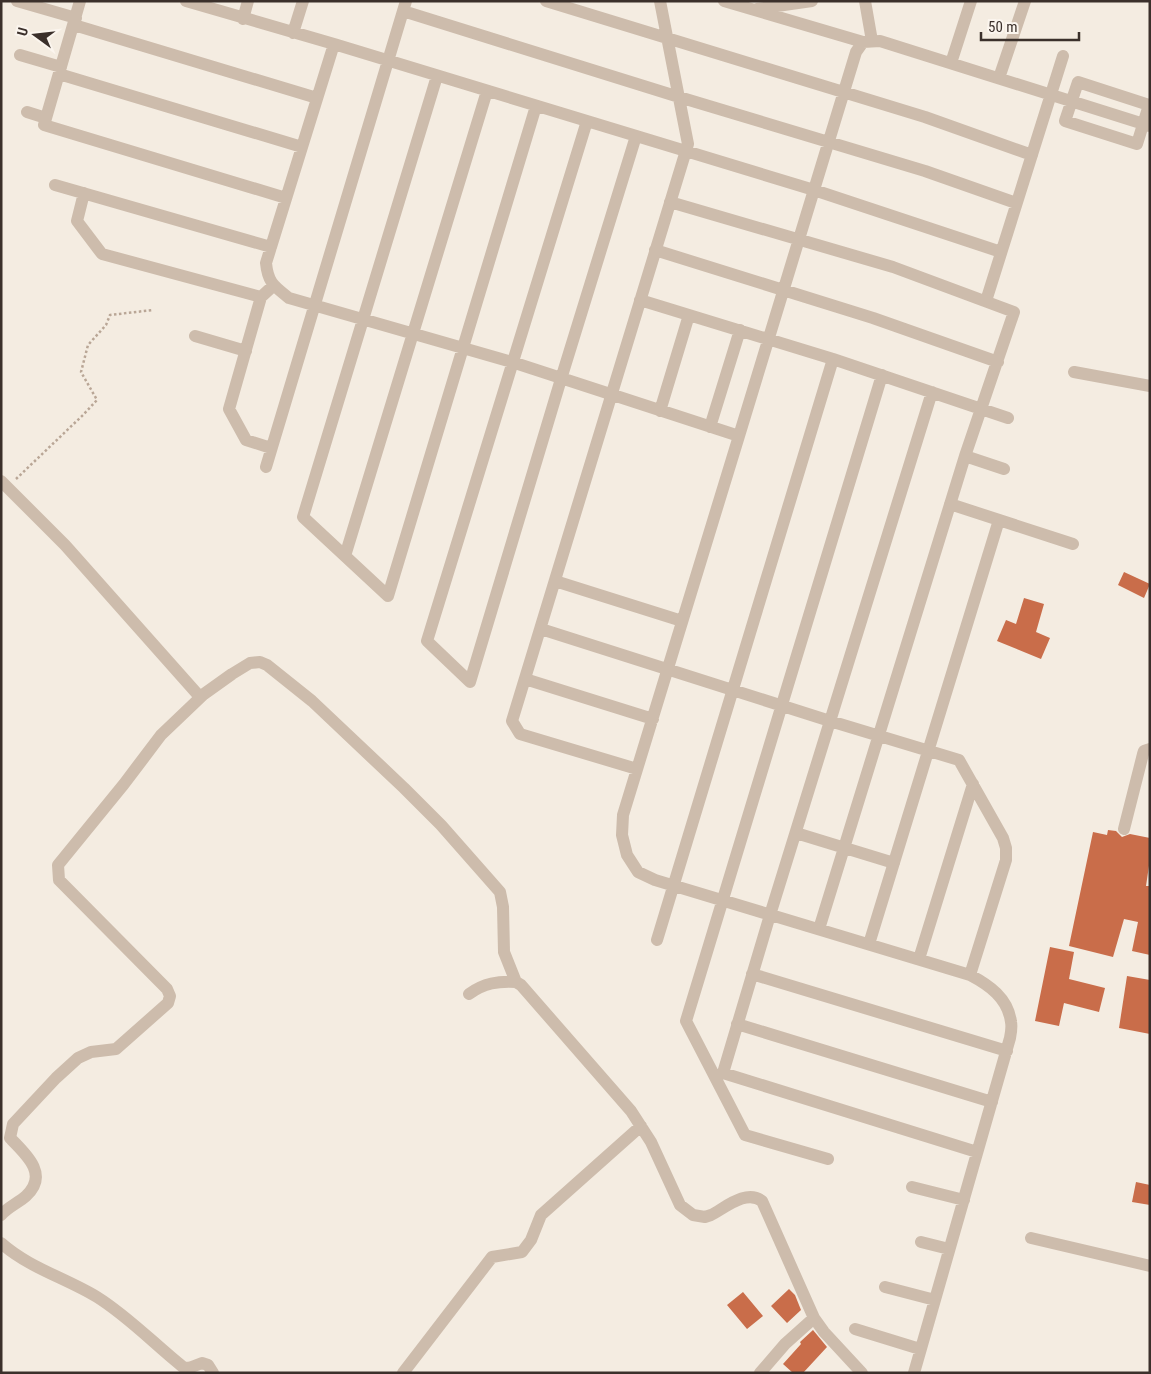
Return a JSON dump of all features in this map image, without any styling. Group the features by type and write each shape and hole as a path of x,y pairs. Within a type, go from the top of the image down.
{"street":[{"path":"18,1 75,22 317,98"},
{"path":"80,1 44,126 286,198"},
{"path":"243,18 248,1"},
{"path":"293,33 303,1"},
{"path":"546,1 668,40 925,117 1032,155"},
{"path":"637,769 520,734 512,721 688,144 660,1"},
{"path":"724,1 755,6 867,42 880,41 1146,125"},
{"path":"755,6 812,1"},
{"path":"866,1 867,42 856,52 828,142 623,815 622,835 627,855 638,872 655,880 723,901 771,910 819,929 970,975 990,986 1005,1003 1011,1022 1007,1051 914,1373"},
{"path":"951,63 971,1"},
{"path":"999,78 1025,1"},
{"path":"192,2 814,190 1001,252"},
{"path":"266,467 405,6 679,97 925,171 1016,203"},
{"path":"334,44 266,263 267,276 273,286 289,298 512,362 740,436"},
{"path":"20,55 60,71 302,147"},
{"path":"986,301 1063,56"},
{"path":"437,76 303,517 388,596 536,106"},
{"path":"1078,82 1149,105 1146,125 1137,144 1065,121 1078,82"},
{"path":"345,556 487,91"},
{"path":"27,112 46,118"},
{"path":"587,121 428,641 470,682 636,136"},
{"path":"55,185 271,247"},
{"path":"84,192 77,221 102,254 262,297"},
{"path":"670,202 893,267 1014,312 965,456 819,929"},
{"path":"656,250 873,318 998,362"},
{"path":"272,448 246,440 230,409 262,297 273,286"},
{"path":"640,300 833,359 1008,418"},
{"path":"660,411 689,315"},
{"path":"710,427 740,330"},
{"path":"195,336 246,351"},
{"path":"657,940 833,359"},
{"path":"1074,372 1150,386"},
{"path":"828,1159 745,1135 686,1021 882,376"},
{"path":"932,392 771,910 723,1073 977,1152"},
{"path":"965,456 1004,469"},
{"path":"5,484 65,545 200,697"},
{"path":"950,504 1073,544"},
{"path":"869,944 999,520"},
{"path":"555,581 682,621"},
{"path":"541,629 733,691 959,760 1003,838 1006,854 1006,860 970,975"},
{"path":"1,1215 25,1197 35,1186 36,1171 23,1151 10,1138 13,1124 56,1078 78,1058 91,1052 116,1049 168,1004 170,996 167,989 59,880 58,865 124,784 161,734 200,697 250,663 260,662 267,665 312,701 435,819 500,892 503,907 504,952 516,982"},
{"path":"525,679 653,719"},
{"path":"771,910 830,721"},
{"path":"1124,829 1143,754 1144,751 1150,749"},
{"path":"919,959 973,784"},
{"path":"796,832 894,863"},
{"path":"752,974 1007,1051"},
{"path":"469,994 486,984 502,981 516,982 521,985 589,1064 620,1096 642,1126 676,1198 685,1210 693,1215 705,1217 711,1216 746,1196 755,1197 762,1201 814,1318 824,1332 862,1373"},
{"path":"737,1024 992,1102"},
{"path":"403,1373 492,1257 522,1252 531,1240 541,1215 642,1126"},
{"path":"912,1187 964,1200"},
{"path":"1031,1238 1150,1266"},
{"path":"921,1242 949,1249"},
{"path":"1,1243 44,1272 82,1288 107,1304 130,1321 183,1367 189,1368 202,1363 208,1365 213,1373"},
{"path":"885,1287 935,1300"},
{"path":"760,1373 785,1344 814,1318"},
{"path":"855,1329 920,1349"}],"path":[{"path":"5,484 84,415 96,400 81,372 88,345 106,325 110,315 154,310"}],"building":[{"path":"1124,572 1150,584 1144,598 1118,585"},
{"path":"1024,598 1044,604 1036,632 1050,638 1041,659 997,641 1006,620 1016,624"},
{"path":"1108,830 1116,831 1122,837 1130,834 1150,838 1150,859 1146,886 1150,886 1150,955 1132,951 1138,922 1124,919 1113,957 1069,946 1093,832 1107,835"},
{"path":"1050,947 1074,952 1069,979 1105,988 1099,1012 1064,1003 1059,1026 1035,1021"},
{"path":"1127,976 1150,980 1150,1034 1119,1028"},
{"path":"1136,1182 1150,1185 1150,1205 1132,1202"},
{"path":"789,1289 795,1295 801,1310 787,1323 771,1306"},
{"path":"743,1292 763,1316 747,1329 727,1305"},
{"path":"813,1330 827,1347 803,1373 793,1373 783,1364 801,1344 800,1342"}]}
